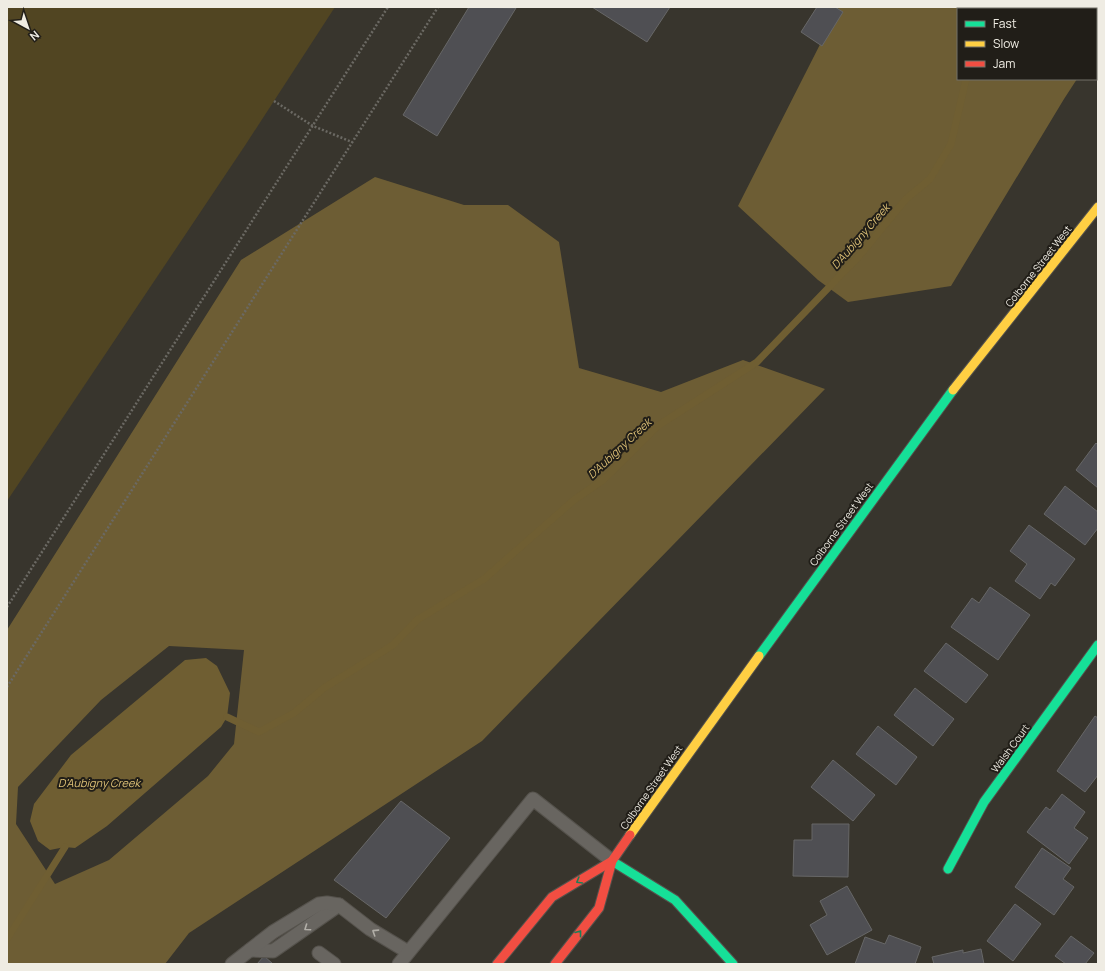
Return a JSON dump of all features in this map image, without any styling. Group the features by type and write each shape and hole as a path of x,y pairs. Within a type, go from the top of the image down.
{"main road":[{"name":"Colborne Street West","path":"555,964 599,908 612,861 785,619 937,411 1098,207"},
{"name":"Walsh Court","path":"948,869 984,802 1098,645"},
{"name":"Colborne Street West","path":"497,964 552,897 612,861"},
{"path":"612,861 675,900 733,964"}],"lane":[{"path":"399,964 533,799 612,861"},
{"path":"232,964 273,932 319,904 327,903 339,905 370,929 408,952"},
{"path":"319,953 334,964"}],"path":[{"path":"7,607 388,7"},
{"path":"7,687 438,7"},
{"path":"274,101 313,126 352,142"}],"shaded area":[{"path":"7,7 335,7 246,144 7,501"},
{"path":"839,7 1098,7 1097,50 1097,8 957,8 957,80 1076,80 951,286 848,302 818,280 738,206"},
{"path":"375,177 464,205 508,205 559,242 579,368 661,392 743,360 825,389 482,741 189,933 165,964 7,964 7,630 241,260","holes":["169,646 244,650 234,744 208,776 109,860 55,884 16,824 18,787 101,700"]}],"water":[{"name":"D'Aubigny Creek","path":"206,658 217,666 230,693 227,717 221,727 107,826 75,848 65,847 50,850 38,841 30,821 34,804 71,755 185,660"}],"building":[{"path":"469,7 516,8 437,136 403,115"},
{"path":"592,7 670,7 647,42"},
{"path":"817,7 835,7 843,12 822,46 801,32"},
{"path":"1096,443 1098,445 1098,488 1076,470"},
{"path":"1065,486 1098,512 1098,528 1085,545 1044,514"},
{"path":"1029,525 1075,559 1055,586 1051,583 1040,599 1015,581 1027,564 1010,551"},
{"path":"990,587 1030,615 998,660 951,627 972,598 979,603"},
{"path":"946,643 988,675 966,703 924,671"},
{"path":"915,688 954,719 933,746 894,715"},
{"path":"1095,716 1098,718 1098,775 1085,792 1057,771"},
{"path":"878,726 917,757 896,785 856,754"},
{"path":"833,760 875,795 853,821 811,787"},
{"path":"1062,794 1085,812 1074,828 1088,838 1069,864 1027,832 1046,807 1050,810"},
{"path":"401,801 450,838 386,918 334,880"},
{"path":"812,824 849,824 848,877 793,876 794,840 812,840"},
{"path":"1042,848 1071,868 1063,879 1074,887 1054,915 1015,887"},
{"path":"847,886 872,930 827,955 810,925 827,915 820,901"},
{"path":"1015,904 1041,924 1013,961 987,941"},
{"path":"889,935 921,947 915,964 855,964 865,937 885,944"},
{"path":"1071,936 1094,953 1085,964 1066,964 1055,956"},
{"path":"981,949 984,964 934,964 932,957 963,950 963,953"},
{"path":"264,956 273,964 257,964"}],"waterway":[{"name":"D'Aubigny Creek","path":"227,717 259,732 294,713 324,688 393,645 417,620 484,579 574,500 603,480 659,425 757,362 860,255 906,199 930,179 951,144 966,80"},
{"name":"D'Aubigny Creek","path":"7,939 65,847"}],"traffic: fast":[{"path":"759,656 953,390"},
{"path":"948,869 984,802 1098,645"},
{"path":"612,861 675,900 733,964"}],"traffic: slow":[{"path":"953,390 1098,207"},
{"path":"630,835 759,656"}],"traffic: jam":[{"path":"555,964 599,908 612,861 630,835"},
{"path":"497,964 552,897 612,861"}]}
